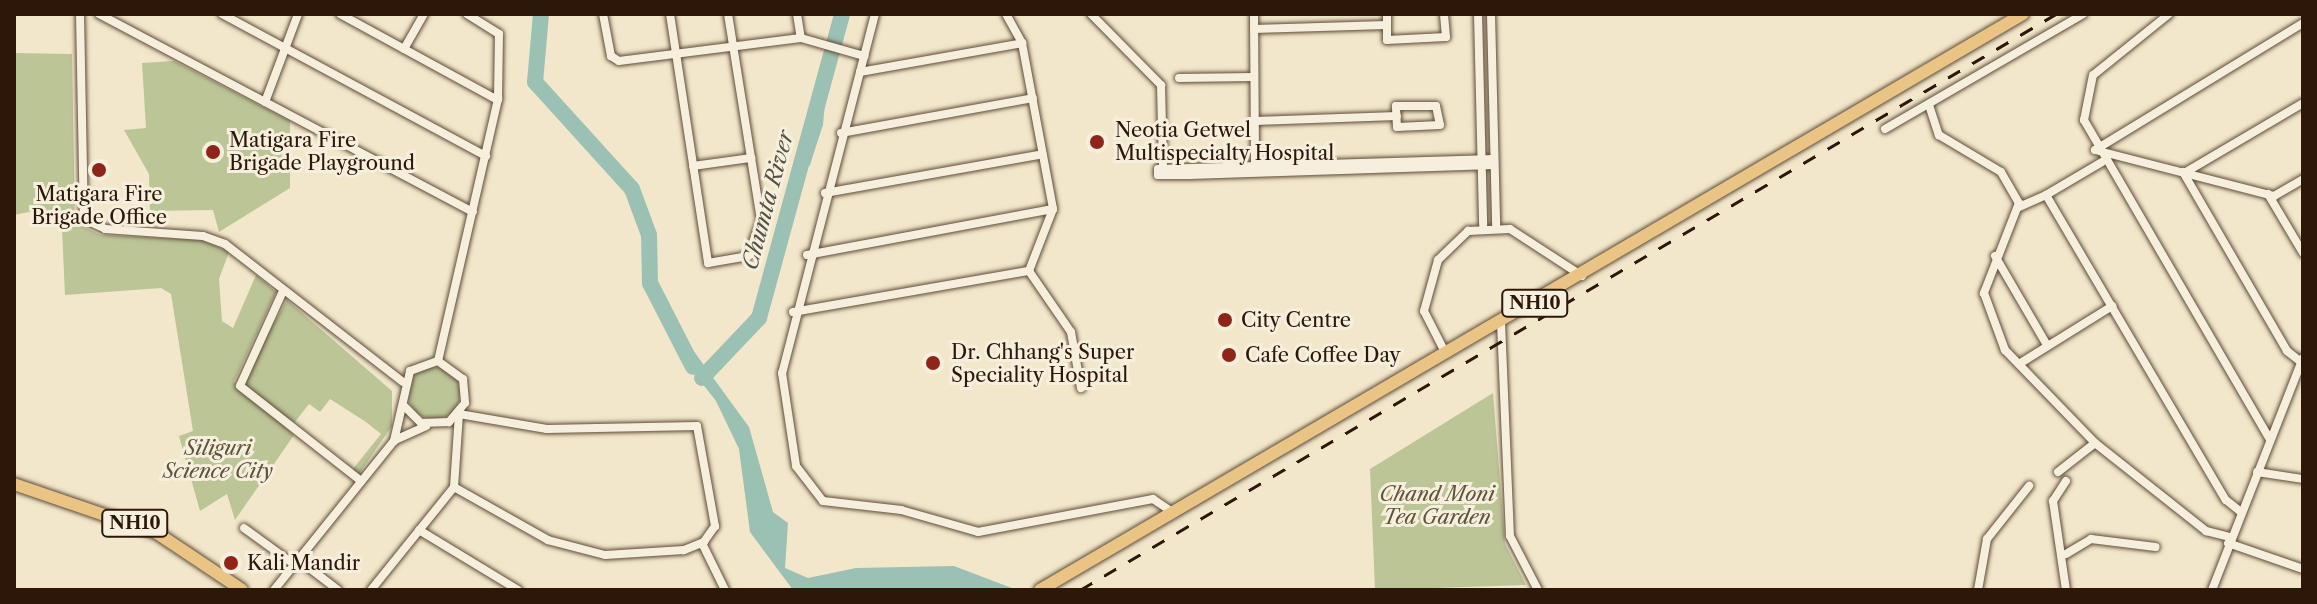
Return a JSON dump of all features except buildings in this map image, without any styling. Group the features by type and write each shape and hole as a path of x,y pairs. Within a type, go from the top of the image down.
{"highway":[{"name":"NH10","path":"1042,589 1582,276 2023,14"},
{"name":"NH10","path":"14,484 157,533 242,590"},
{"path":"14,491 116,522 228,590"}],"street":[{"path":"80,14 84,219 105,229 210,237 403,382"},
{"path":"99,14 473,212"},
{"path":"222,14 486,156"},
{"path":"265,102 298,14"},
{"path":"340,14 498,100"},
{"path":"404,49 424,14"},
{"path":"438,361 498,100 499,34 467,14"},
{"path":"603,14 616,60 801,38 864,56"},
{"path":"670,14 708,263 748,256 755,247 761,210 728,14"},
{"path":"797,14 801,38"},
{"path":"875,14 793,312 782,373 787,443 823,501 901,510 978,532 1153,499 1174,513"},
{"path":"1006,14 1022,43 1053,209 1029,271"},
{"path":"1091,14 1161,85 1163,169 1158,175 1494,162"},
{"path":"1254,14 1255,169"},
{"path":"1387,14 1387,40 1446,37 1444,14"},
{"path":"1478,14 1483,225"},
{"path":"1491,14 1496,225"},
{"path":"1885,129 2083,14"},
{"path":"2169,14 2093,75 2084,120 2095,150 2270,440"},
{"path":"2095,150 2303,23"},
{"path":"1254,29 1386,25"},
{"path":"860,72 1022,43"},
{"path":"1179,78 1254,77"},
{"path":"841,133 1033,98"},
{"path":"2184,172 2303,103"},
{"path":"1929,105 1939,135 2001,172 2019,207"},
{"path":"1396,106 1436,106 1440,125 1397,127 1397,116 1396,106"},
{"path":"1255,121 1397,116"},
{"path":"2095,150 2268,194 2303,179"},
{"path":"825,193 1043,154"},
{"path":"693,166 751,158"},
{"path":"2102,162 2019,207 1995,256 1984,293 1986,315 2019,364 2095,443 2206,531 2303,569"},
{"path":"2184,172 2287,351 2302,360 2212,590"},
{"path":"2268,194 2303,253"},
{"path":"2046,195 2226,500 2241,512"},
{"path":"807,255 1053,209"},
{"path":"1446,355 1424,311 1433,272 1455,239 1483,225 1496,225 1582,276"},
{"path":"1995,256 2047,345"},
{"path":"793,312 1029,271"},
{"path":"1029,271 1071,332 1081,388"},
{"path":"283,291 240,386 361,481"},
{"path":"2019,364 2112,306"},
{"path":"1501,322 1510,536 1538,590"},
{"path":"274,590 394,441 404,406 403,382 414,367 438,361 463,379 454,487 371,590"},
{"path":"404,406 429,426"},
{"path":"394,441 459,414 547,429 697,426 715,521 702,543 652,555 590,553 534,533 454,487"},
{"path":"2058,472 2095,443"},
{"path":"2257,472 2303,479"},
{"path":"2066,481 2053,501 2066,554 2066,590"},
{"path":"1978,590 1987,539 2029,486"},
{"path":"244,528 338,590"},
{"path":"419,530 518,590"},
{"path":"2066,554 2091,539 2156,547"},
{"path":"702,543 725,590"}],"green space":[{"name":"Siliguri Science City","path":"14,53 72,54 75,223 101,235 203,240 229,252 219,279 222,321 233,328 256,275 276,292 234,382 294,435 235,520 227,494 200,511 179,436 193,431 171,294 161,288 65,295 62,229 44,209 14,215"},
{"name":"Matigara Fire Brigade Playground","path":"174,61 290,121 290,188 219,232 213,210 150,211 149,174 124,130 146,128 142,63"},
{"path":"287,300 392,391 392,426 359,474 352,470 381,434 366,422 330,399 320,412 309,404 294,423 245,387 243,378"},
{"path":"434,367 453,374 460,393 453,412 434,419 415,412 408,393 415,374"},
{"name":"Chand Moni Tea Garden","path":"1493,393 1505,544 1526,585 1375,590 1370,469"}],"water":[{"path":"690,346 749,427 773,512 788,523 785,568 808,578 856,568 954,566 1017,590 793,590 750,532 739,449 716,401 677,351"}],"waterway":[{"path":"541,14 535,82 632,189 649,235 650,283 693,367"},
{"name":"Chumta River","path":"702,378 759,318 842,14"},
{"path":"797,172 808,164 821,124 826,70"}],"railway":[{"path":"1080,590 2056,14"}],"place":[{"name":"Neotia Getwel Multispecialty Hospital","path":"1097,142"},
{"name":"Matigara Fire Brigade Playground","path":"213,152"},
{"name":"Matigara Fire Brigade Office","path":"99,170"},
{"name":"City Centre","path":"1225,320"},
{"name":"Cafe Coffee Day","path":"1229,355"},
{"name":"Dr. Chhang's Super Speciality Hospital","path":"933,363"},
{"name":"Kali Mandir","path":"231,563"}]}
